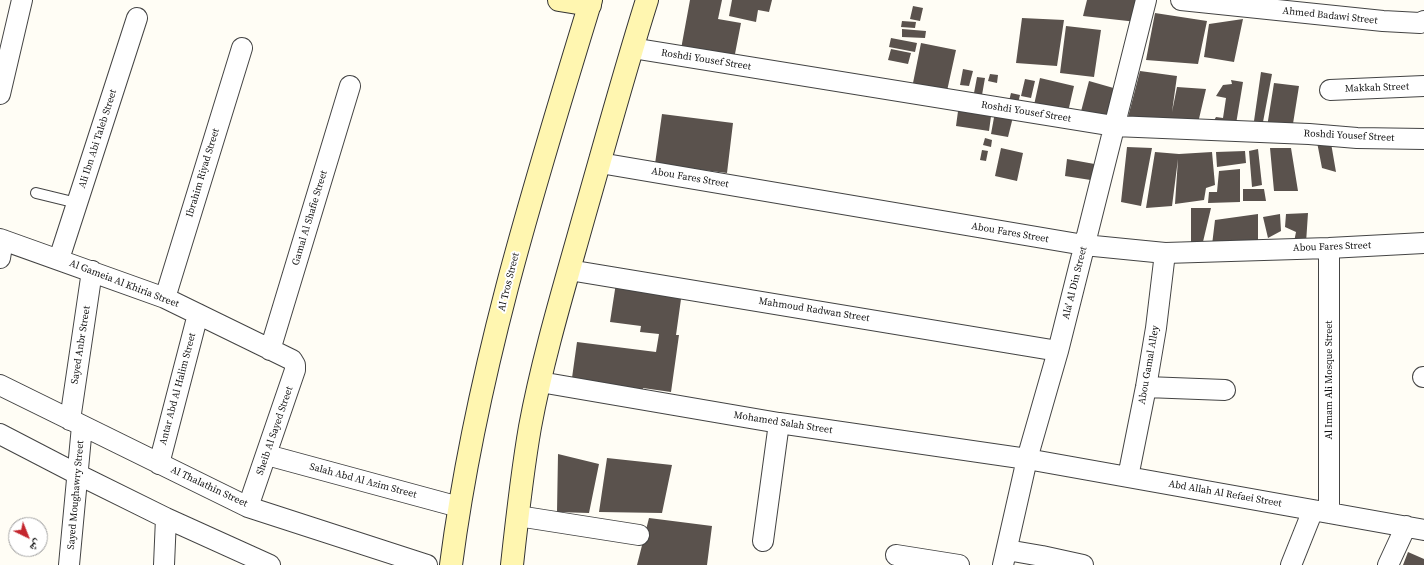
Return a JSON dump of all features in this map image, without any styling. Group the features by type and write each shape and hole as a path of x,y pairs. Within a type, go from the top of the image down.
{"street":[{"path":"0,94 22,0"},
{"path":"559,0 590,3"},
{"path":"512,565 530,427 540,382 569,270 632,48 648,0"},
{"name":"Ala' Al Din Street","path":"1005,558 1027,459 1058,351 1146,0"},
{"name":"Ahmed Badawi Street","path":"1181,0 1383,22 1416,22"},
{"name":"Al Tros Street","path":"451,565 459,507 490,358 512,266 590,3"},
{"name":"Ali Ibn Abi Taleb Street","path":"60,259 137,18"},
{"name":"Ibrahim Riyad Street","path":"165,298 242,48"},
{"name":"Roshdi Yousef Street","path":"632,48 1114,126 1309,134 1356,138 1424,139"},
{"name":"Gamal Al Shafie Street","path":"278,354 350,86"},
{"name":"Makkah Street","path":"1330,90 1424,86"},
{"name":"Abou Fares Street","path":"600,163 1084,245 1166,253 1329,248 1424,243"},
{"name":"Al Gameia Al Khiria Street","path":"1,246 60,259 165,298 278,354"},
{"name":"Al Imam Ali Mosque Street","path":"1321,511 1329,248"},
{"name":"Abou Gamal Alley","path":"1128,477 1146,388 1166,253"},
{"name":"Mahmoud Radwan Street","path":"569,270 1058,351"},
{"name":"Sayed Anbr Street","path":"76,423 92,271"},
{"name":"Antar Abd Al Halim Street","path":"159,464 198,314"},
{"name":"Sheib Al Sayed Street","path":"248,507 295,370 295,365 292,360 278,354"},
{"name":"Mohamed Salah Street","path":"540,382 779,423 1027,459"},
{"name":"Al Thalathin Street","path":"0,385 248,507 427,565"},
{"path":"1146,388 1225,390"},
{"name":"Sayed Moughawry Street","path":"69,565 77,474 76,423"},
{"path":"763,541 779,423"},
{"path":"0,434 166,518 266,564"},
{"name":"Salah Abd Al Azim Street","path":"267,455 459,507"},
{"name":"Abd Allah Al Refaei Street","path":"1027,459 1415,528"},
{"path":"1291,565 1321,511"},
{"path":"518,516 639,535"},
{"path":"164,565 166,518"},
{"path":"1388,565 1415,528"},
{"path":"896,555 959,565"},
{"path":"1005,558 1042,556 1083,565"}],"lane":[{"path":"36,193 77,203"}],"building":[{"path":"690,0 722,0 718,19 741,23 734,59 681,49"},
{"path":"732,0 772,0 769,12 758,10 756,22 729,16"},
{"path":"1087,0 1143,0 1137,22 1083,16"},
{"path":"913,6 923,8 920,21 910,19"},
{"path":"1155,13 1207,21 1198,64 1146,60"},
{"path":"1022,18 1064,20 1057,66 1016,63"},
{"path":"1243,19 1234,62 1204,57 1209,24"},
{"path":"902,21 916,22 915,28 901,27"},
{"path":"1066,26 1101,30 1094,77 1060,73"},
{"path":"902,29 926,31 925,38 902,37"},
{"path":"891,38 917,43 915,52 889,47"},
{"path":"921,43 956,50 945,100 911,93"},
{"path":"891,49 911,53 908,64 888,60"},
{"path":"963,69 973,71 969,86 960,85"},
{"path":"1140,71 1177,76 1172,112 1177,87 1206,89 1198,123 1127,121"},
{"path":"1261,72 1272,74 1263,122 1254,121"},
{"path":"990,74 998,75 997,83 988,81"},
{"path":"977,77 985,78 982,95 974,93"},
{"path":"1040,78 1074,86 1068,112 1034,105"},
{"path":"1025,79 1035,81 1031,98 1021,96"},
{"path":"1231,80 1243,82 1236,124 1212,124 1216,117 1223,118 1226,98 1216,96 1223,85 1232,84"},
{"path":"1089,81 1117,89 1108,122 1079,119"},
{"path":"1274,83 1299,86 1292,130 1267,127"},
{"path":"1011,93 1020,95 1017,107 1008,105"},
{"path":"959,104 992,109 989,131 956,126"},
{"path":"995,112 1014,113 1008,137 991,134"},
{"path":"662,114 733,123 727,173 655,164"},
{"path":"985,138 992,140 991,147 983,145"},
{"path":"1317,142 1331,143 1336,172 1322,168"},
{"path":"1127,147 1152,148 1141,206 1121,202"},
{"path":"1001,148 1023,153 1017,181 995,176"},
{"path":"1270,148 1291,148 1298,191 1274,191"},
{"path":"1258,149 1262,185 1252,187 1249,151"},
{"path":"982,150 988,151 986,161 980,160"},
{"path":"1245,151 1246,163 1217,167 1216,152"},
{"path":"1155,152 1179,154 1212,152 1215,185 1206,188 1204,200 1175,204 1178,159 1172,206 1146,208"},
{"path":"1067,159 1100,165 1097,181 1065,176"},
{"path":"1240,169 1240,202 1208,203 1209,192 1217,192 1219,171"},
{"path":"1243,189 1264,189 1266,201 1243,201"},
{"path":"1191,208 1211,208 1202,246 1191,244"},
{"path":"1308,213 1306,243 1293,247 1296,232 1285,227 1286,214"},
{"path":"1258,214 1258,242 1212,245 1215,220"},
{"path":"1280,214 1281,231 1268,238 1263,217"},
{"path":"616,283 682,292 676,335 679,335 671,392 643,388 642,394 571,385 577,342 656,352 659,334 640,332 641,326 610,322"},
{"path":"558,454 599,464 589,513 557,512"},
{"path":"607,458 672,465 662,513 599,512"},
{"path":"649,518 712,526 707,565 637,565"},
{"path":"1408,552 1424,559 1424,565 1403,565"}]}
